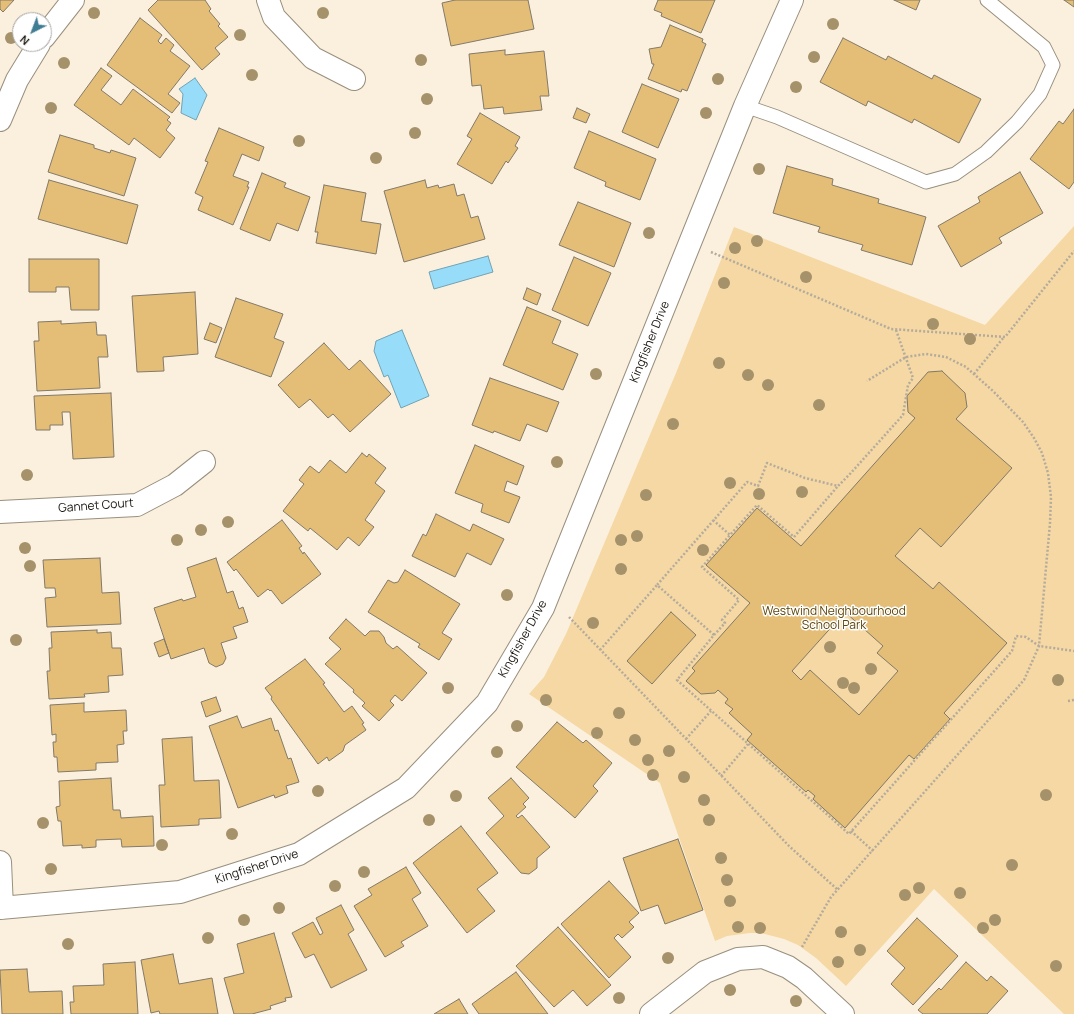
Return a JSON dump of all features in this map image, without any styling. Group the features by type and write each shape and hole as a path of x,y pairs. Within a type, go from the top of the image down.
{"street":[{"path":"52,27 73,0"},
{"path":"268,0 274,17 313,58 354,79"},
{"name":"Kingfisher Drive","path":"1,908 180,892 299,854 406,788 487,703 543,608 745,106 792,0"},
{"path":"0,120 17,80 34,52"},
{"name":"Gannet Court","path":"0,512 137,505 175,485 204,462"},
{"path":"0,862 1,908"},
{"path":"651,1014 705,972 738,958 763,957 788,967 804,978 842,1014"}],"lane":[{"path":"745,106 777,117 926,182 954,174 986,152 1017,122 1040,94 1053,65 1044,47 987,0"}],"path":[{"path":"708,250 884,327 896,330 1005,337"},
{"path":"974,374 1074,251"},
{"path":"896,330 913,378 906,391 903,415 794,537 757,505 702,567 739,600 722,620 725,623 677,680 849,834 1012,651 1016,636 1026,637 1039,646 1074,651"},
{"path":"788,967 800,950 831,897 1024,680 1039,646 1051,497 1048,473 1042,452 1023,422 966,367 946,357 926,354 906,357 867,381"},
{"path":"600,650 747,482 758,486 767,463 805,478 838,486"},
{"path":"714,520 730,535"},
{"path":"657,585 714,635"},
{"path":"569,617 789,846 838,890"},
{"path":"1068,701 1074,700"},
{"path":"686,739 711,711"},
{"path":"721,776 748,744"},
{"path":"851,831 873,851"}],"green space":[{"name":"Westwind Neighbourhood School Park","path":"1074,226 1074,1014 1064,1014 934,889 846,986 816,958 798,945 784,939 761,933 750,933 727,936 715,941 660,783 529,694 544,677 566,634 676,373 734,227 985,325"}],"water":[{"path":"195,78 207,95 196,120 181,113 183,94 179,89"},
{"path":"488,256 493,272 434,289 429,272"},
{"path":"402,330 429,396 401,408 388,375 384,377 374,351 376,341"}],"building":[{"path":"0,0 14,0 3,12 0,9"},
{"path":"158,0 205,0 211,9 209,11 220,24 218,26 228,37 215,48 220,54 202,70 148,10"},
{"path":"455,0 528,0 534,29 451,46 442,3"},
{"path":"658,0 715,0 701,33 661,16 662,13 654,10"},
{"path":"894,0 920,0 916,10"},
{"path":"1064,0 1074,0 1074,7"},
{"path":"140,18 162,35 158,41 161,44 166,38 174,45 170,51 190,66 168,94 180,103 172,113 107,65"},
{"path":"670,25 703,39 702,42 706,44 687,91 682,89 681,92 648,79 654,64 652,64 649,49 661,47"},
{"path":"843,38 886,60 888,56 932,79 934,75 981,99 959,143 914,119 912,123 868,101 866,106 820,82"},
{"path":"505,50 505,55 544,51 549,96 540,96 542,110 504,114 503,107 484,109 481,85 472,86 469,54"},
{"path":"101,68 112,76 101,90 121,105 133,89 170,117 167,120 171,123 166,130 175,138 160,158 134,138 129,145 74,105"},
{"path":"642,84 679,99 658,148 622,132"},
{"path":"577,108 590,114 586,123 573,118"},
{"path":"1074,109 1074,182 1069,189 1030,159 1059,121 1063,124"},
{"path":"480,113 520,137 515,146 518,148 508,163 506,161 492,184 457,164 472,139 467,136"},
{"path":"219,128 264,147 259,161 242,154 233,176 249,182 247,187 249,187 233,225 198,210 203,197 195,193 208,162 205,161"},
{"path":"589,131 656,159 640,200 605,186 606,182 574,168"},
{"path":"60,135 94,145 94,148 110,153 111,150 136,158 124,196 48,172"},
{"path":"787,166 833,179 832,185 879,199 878,203 926,217 912,265 861,250 863,245 818,232 820,227 773,213"},
{"path":"1020,172 1043,213 999,238 1002,243 961,267 938,226 980,202 978,197"},
{"path":"262,173 286,183 284,187 310,197 298,231 277,223 270,241 240,229"},
{"path":"49,180 138,205 127,244 38,219"},
{"path":"425,180 427,188 438,185 439,188 454,184 457,196 464,194 471,218 478,216 485,239 404,262 384,191"},
{"path":"324,185 366,193 361,221 381,224 376,254 316,243 318,232 315,232"},
{"path":"578,202 631,223 614,267 559,245"},
{"path":"574,257 611,273 588,326 552,310"},
{"path":"29,259 99,259 99,310 71,310 69,287 56,287 56,292 29,292"},
{"path":"527,288 541,294 537,305 523,299"},
{"path":"195,292 198,354 163,357 164,371 137,372 132,296"},
{"path":"236,298 283,314 274,338 284,342 271,377 215,357"},
{"path":"527,307 561,321 552,343 578,354 563,390 503,365"},
{"path":"61,321 61,324 96,322 97,335 106,335 108,357 98,357 100,388 37,391 34,341 39,341 38,322"},
{"path":"210,323 222,328 216,343 204,339"},
{"path":"324,343 349,370 360,360 391,394 350,432 333,414 328,418 310,399 299,408 278,385"},
{"path":"942,371 965,393 967,407 956,419 1012,468 941,547 920,528 895,556 933,589 939,582 1007,643 944,713 950,719 914,759 909,755 845,828 813,799 815,796 808,790 806,792 747,740 752,734 729,713 733,709 725,703 728,699 718,690 715,693 701,694 686,681 695,671 692,668 750,603 706,565 757,508 801,546 915,418 908,412 907,396 928,372","holes":["845,612 883,646 877,653 898,671 859,715 810,670 801,680 792,671"]},
{"path":"490,378 559,402 547,432 527,424 520,441 494,431 493,433 472,425"},
{"path":"111,393 114,457 73,459 70,412 62,412 63,425 50,425 50,430 36,430 34,396"},
{"path":"475,445 524,466 517,485 507,481 504,491 520,497 509,523 481,512 483,504 455,493"},
{"path":"362,453 367,457 369,454 386,468 375,483 385,491 365,520 374,527 359,546 348,537 337,550 310,528 308,531 283,511 304,484 299,480 310,466 319,473 330,460 346,473"},
{"path":"436,514 470,531 473,524 504,539 491,565 467,553 455,577 412,556 423,534 426,536"},
{"path":"282,520 302,546 299,548 303,554 304,552 321,574 282,604 271,590 270,591 268,589 258,597 236,569 234,571 227,562"},
{"path":"100,558 102,593 119,592 121,624 47,627 45,598 56,597 55,588 45,588 43,560"},
{"path":"216,558 227,593 233,591 239,609 243,607 248,622 233,627 237,638 221,643 226,658 223,664 216,667 209,663 204,648 171,659 154,608 182,599 183,601 196,597 187,568"},
{"path":"405,570 460,604 442,633 452,639 439,660 418,647 420,644 368,612 388,580 394,583 398,582"},
{"path":"671,612 696,635 652,684 627,661"},
{"path":"346,619 365,636 370,631 379,631 384,637 386,643 393,649 397,646 427,673 402,701 395,695 390,701 394,705 379,721 362,706 365,703 353,692 354,690 325,664 341,649 329,638"},
{"path":"97,630 97,633 111,632 112,648 121,648 123,675 108,676 109,692 84,694 85,697 49,699 47,671 50,671 49,648 52,648 51,632"},
{"path":"164,639 169,653 159,657 154,643"},
{"path":"305,659 325,683 323,684 344,712 352,706 364,723 362,724 366,730 345,745 343,751 329,761 327,757 318,764 271,699 272,697 265,688"},
{"path":"216,697 221,711 206,717 201,702"},
{"path":"84,703 84,712 126,710 127,731 123,731 124,744 117,745 118,762 96,763 96,770 58,772 57,757 54,757 53,742 56,742 56,734 52,735 50,705"},
{"path":"237,716 242,728 271,718 275,731 278,730 288,759 291,758 299,782 286,786 288,793 275,798 274,795 238,808 209,726"},
{"path":"557,722 583,743 586,740 612,763 593,786 598,791 575,818 516,767"},
{"path":"192,737 194,781 219,780 221,818 199,819 199,825 161,827 159,785 165,785 162,739"},
{"path":"111,778 113,810 120,810 121,818 153,816 154,846 122,847 121,839 96,840 96,847 82,848 82,845 63,846 61,821 58,821 56,807 60,806 59,781"},
{"path":"511,778 529,798 523,804 526,807 516,816 518,818 522,815 550,847 537,858 537,868 529,874 521,873 486,833 504,816 488,798"},
{"path":"461,826 498,873 477,889 495,911 467,933 413,863"},
{"path":"678,839 703,910 665,924 658,905 641,911 623,858"},
{"path":"406,867 421,893 412,899 428,926 401,942 404,946 385,957 354,906 372,895 368,889"},
{"path":"609,881 639,913 629,922 634,927 622,938 618,934 614,938 631,957 609,978 561,924"},
{"path":"341,905 354,930 348,934 367,970 331,988 314,954 305,958 292,933 313,922 320,935 323,933 316,918"},
{"path":"917,918 958,956 913,1005 891,984 905,968 887,951"},
{"path":"558,927 611,985 587,1006 573,990 554,1007 516,966"},
{"path":"274,933 292,997 285,998 286,1001 270,1006 271,1009 252,1014 234,1014 224,978 244,973 237,944"},
{"path":"173,954 179,984 212,978 218,1014 160,1014 159,1011 151,1013 141,960"},
{"path":"135,962 138,1014 71,1014 70,1002 74,1002 73,986 104,985 103,964"},
{"path":"966,962 987,981 991,976 1008,991 987,1014 923,1014 918,1010 939,988 941,990"},
{"path":"27,969 29,992 62,991 63,1014 2,1014 0,970"},
{"path":"516,972 548,1014 479,1014 472,1004"},
{"path":"459,999 468,1014 434,1014"}]}
